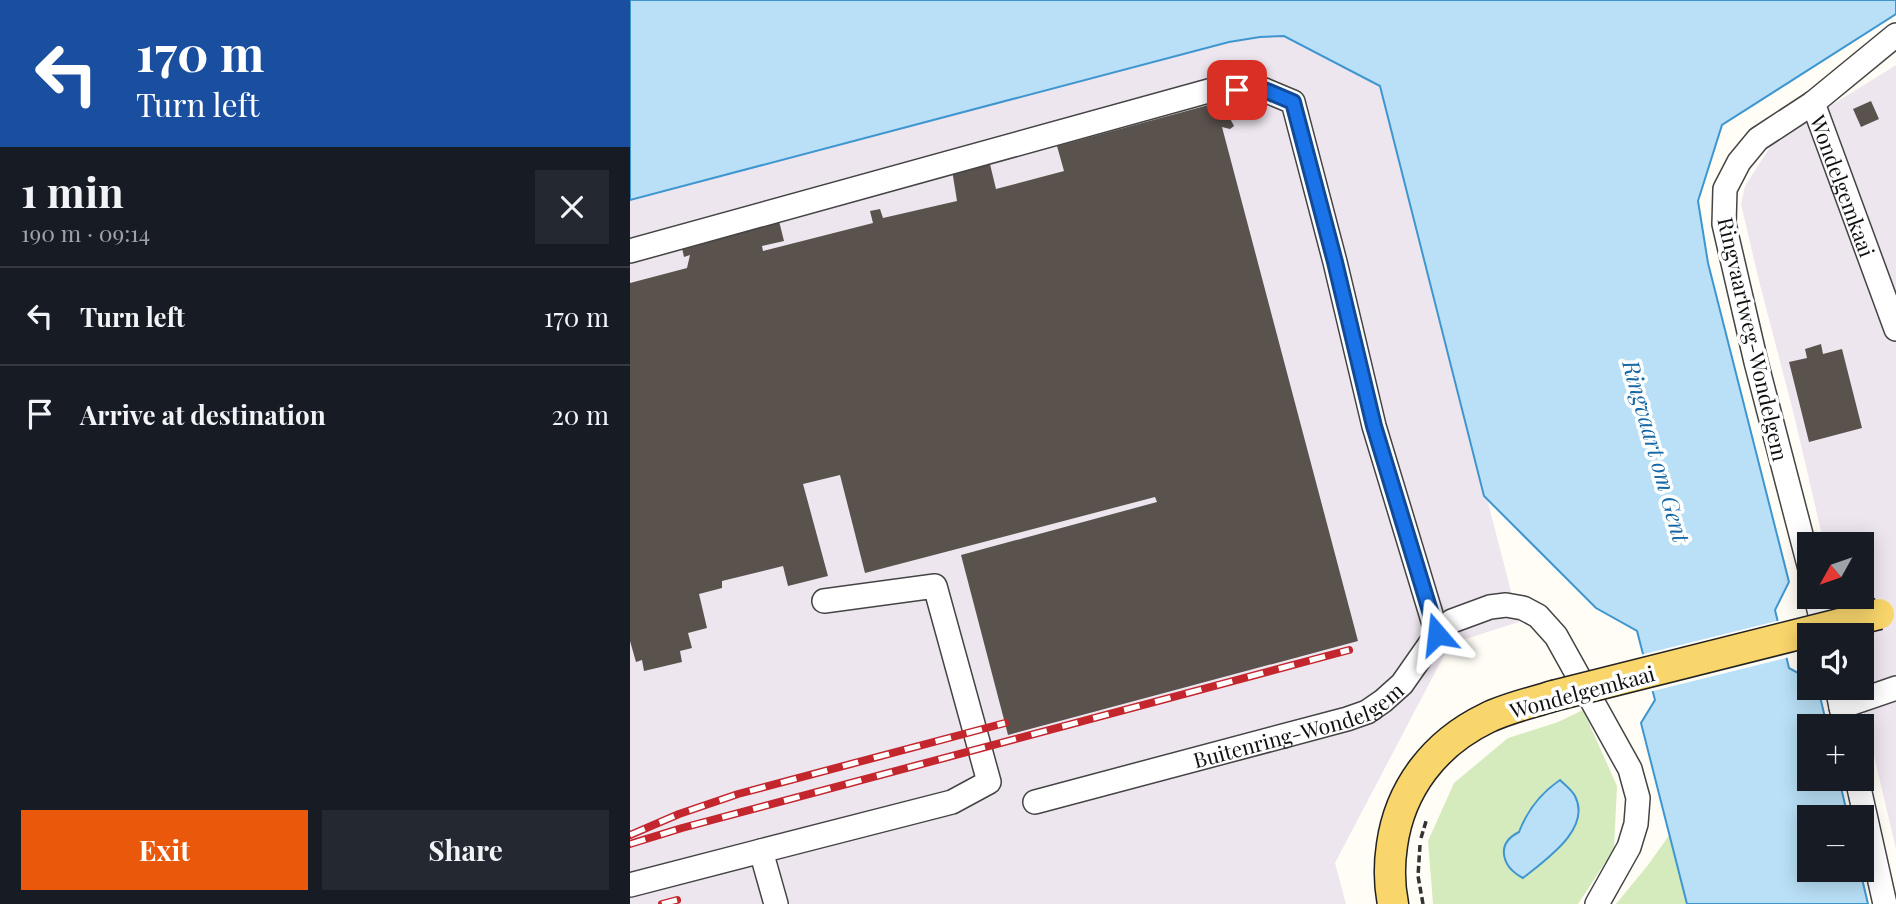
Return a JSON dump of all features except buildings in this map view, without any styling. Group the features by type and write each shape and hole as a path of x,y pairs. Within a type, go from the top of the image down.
{"main road":[{"name":"Wondelgemkaai","path":"1393,904 1390,862 1398,816 1406,795 1428,762 1457,735 1484,719 1553,696 1887,612"}],"street":[{"name":"Wondelgemkaai","path":"1896,36 1813,103 1896,329"},
{"path":"630,251 1212,90 1262,89 1293,102 1374,426 1437,634"},
{"name":"Ringvaartweg-Wondelgem","path":"1800,532 1756,362 1724,224 1724,212 1725,189 1739,162 1758,139 1813,103"},
{"path":"630,885 952,802 989,782 935,586 824,601"},
{"name":"Buitenring-Wondelgem","path":"1035,802 1367,712 1402,684 1437,634 1452,621 1490,607 1506,605 1523,608 1538,616 1556,636 1630,769 1638,798 1636,824 1629,847 1597,904"},
{"path":"1841,707 1896,688"},
{"path":"1860,791 1885,904"},
{"path":"761,852 776,904"}],"path":[{"path":"1423,904 1418,876 1420,843 1430,809"}],"shaded area":[{"path":"1284,36 1380,87 1519,622 1450,644 1335,863 1346,904 630,904 630,200 1229,42"},
{"path":"1896,65 1896,849 1874,756 1874,714 1864,714 1861,700 1874,700 1874,623 1843,623 1840,609 1874,609 1874,532 1821,532 1741,204 1745,186 1774,141"}],"green space":[{"path":"1583,710 1617,786 1614,849 1578,904 1433,904 1428,841 1454,783 1508,738 1558,722"},
{"path":"1670,834 1687,904 1616,904 1648,865"}],"water":[{"name":"Ringvaart om Gent","path":"630,0 1896,0 1896,14 1722,125 1698,201 1708,263 1789,582 1775,610 1789,668 1797,672 1797,700 1821,700 1824,714 1797,714 1797,791 1842,791 1845,805 1797,805 1797,882 1863,882 1868,904 1687,904 1641,723 1655,700 1637,631 1596,608 1484,496 1380,86 1284,36 1260,37 1229,42 630,200"},
{"path":"1560,780 1575,796 1579,808 1577,820 1564,843 1523,878 1506,862 1504,849 1511,837 1519,832 1535,803"}],"pier":[{"path":"1781,620 1790,657 1649,692 1640,655"}],"railway":[{"path":"630,844 1349,650"},
{"path":"630,835 679,814 738,794 1005,723"},
{"path":"662,904 677,900"}],"route":[{"path":"1237,90 1262,89 1293,102 1374,426 1437,634"}]}
